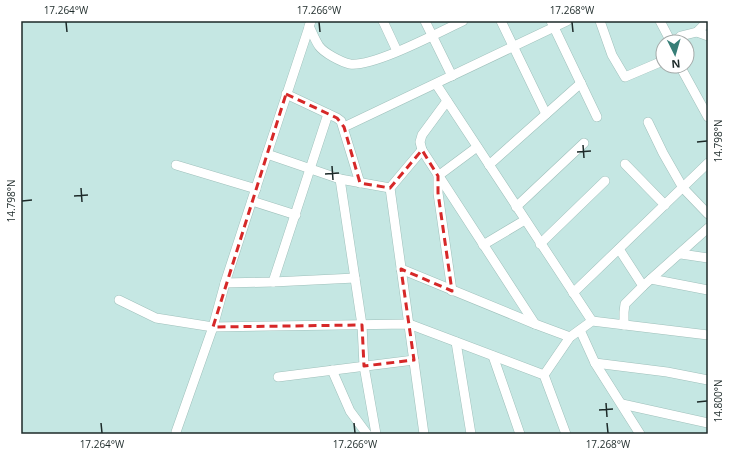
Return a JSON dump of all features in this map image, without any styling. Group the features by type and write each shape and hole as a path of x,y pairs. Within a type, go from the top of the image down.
{"street":[{"path":"383,21 397,51"},
{"path":"425,21 452,76"},
{"path":"310,24 319,46 333,57 350,64 369,62 432,36 463,21"},
{"path":"501,21 546,114"},
{"path":"344,128 513,46 552,24 567,21"},
{"path":"600,21 612,55 625,77 655,64"},
{"path":"660,21 667,34"},
{"path":"689,34 697,32 708,21"},
{"path":"176,432 213,327 225,283 266,154 310,24"},
{"path":"552,24 598,118"},
{"path":"697,32 708,36"},
{"path":"684,74 708,118"},
{"path":"489,165 581,83"},
{"path":"436,84 592,321"},
{"path":"286,94 341,121 360,183"},
{"path":"447,101 422,135 420,142 422,150 535,324"},
{"path":"273,282 328,114"},
{"path":"648,122 663,153 683,188 708,214"},
{"path":"516,207 584,143"},
{"path":"438,176 477,147"},
{"path":"422,150 390,188 424,434"},
{"path":"266,154 340,179 390,188"},
{"path":"626,164 665,205"},
{"path":"176,165 256,189"},
{"path":"573,293 707,165"},
{"path":"438,176 438,193 452,291"},
{"path":"340,179 362,325 364,366 376,434"},
{"path":"540,244 605,181"},
{"path":"252,201 296,215"},
{"path":"483,245 525,220"},
{"path":"624,325 625,304 708,228"},
{"path":"619,249 643,286"},
{"path":"681,254 708,258"},
{"path":"401,269 452,291 570,337"},
{"path":"225,283 355,278"},
{"path":"651,279 708,290"},
{"path":"119,300 156,318 213,327 409,324 544,375 566,434"},
{"path":"544,375 570,337 592,321 708,335"},
{"path":"580,330 595,363 640,434"},
{"path":"456,342 471,434"},
{"path":"493,356 520,434"},
{"path":"278,377 414,360"},
{"path":"595,363 667,372 708,380"},
{"path":"332,370 350,411 367,434"},
{"path":"622,404 708,423"}],"highlighted area":[{"path":"286,94 337,118 344,127 360,183 390,188 422,150 438,176 438,193 452,291 401,269 414,360 364,366 362,325 213,327"}]}
